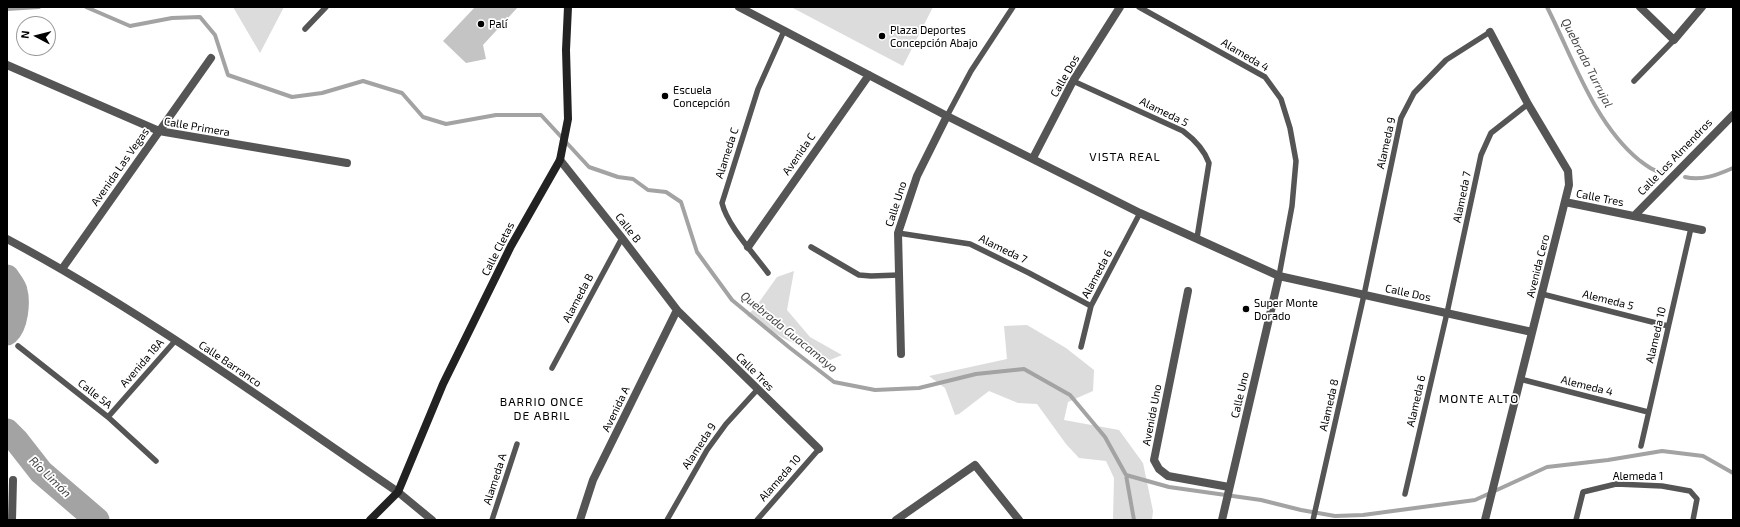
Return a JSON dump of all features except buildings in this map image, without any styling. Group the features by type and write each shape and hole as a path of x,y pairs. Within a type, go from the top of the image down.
{"street":[{"name":"Calle Cletas","path":"398,492 446,378 511,246 560,160 568,119 566,50 568,7"},
{"name":"Calle Dos","path":"739,7 947,116 1140,213 1279,276 1532,332"},
{"name":"Calle Dos","path":"1033,158 1073,81 1120,7"},
{"path":"1640,7 1674,40 1702,7"},
{"name":"Avenida Cero","path":"1485,520 1569,185 1568,171 1528,104 1490,32"},
{"name":"Avenida Las Vegas","path":"62,269 211,58"},
{"name":"Calle Primera","path":"7,65 158,131 347,164"},
{"name":"Avenida C","path":"748,247 869,75"},
{"name":"Calle Los Almendros","path":"1634,216 1733,114"},
{"name":"Calle Uno","path":"901,354 898,233 917,176 947,116"},
{"name":"Calle B","path":"560,160 677,310"},
{"name":"Calle Tres","path":"1565,202 1702,230"},
{"name":"Calle Barranco","path":"7,239 62,269 175,340 398,492 432,520"},
{"name":"Calle Uno","path":"1222,520 1279,276"},
{"name":"Avenida Uno","path":"1188,291 1154,460 1159,469 1168,476 1229,488"},
{"name":"Calle Tres","path":"677,310 757,390 819,449"},
{"name":"Avenida A","path":"580,520 593,480 677,310"},
{"path":"896,520 975,464 1019,520"},
{"path":"12,520 13,480"},
{"path":"370,520 398,492"}],"lane":[{"path":"305,29 326,7"},
{"path":"947,116 971,71 1013,7"},
{"name":"Alameda 4","path":"1140,7 1265,77 1281,98 1290,128 1296,161 1292,206 1279,276"},
{"name":"Alameda C","path":"768,273 730,222 723,211 722,203 758,89 784,31"},
{"name":"Alameda 9","path":"1364,295 1401,118 1414,94 1446,60 1490,32"},
{"path":"1634,81 1674,40"},
{"name":"Alameda 5","path":"1073,81 1183,131 1195,140 1206,153 1209,163 1197,238"},
{"name":"Alameda 7","path":"1447,313 1481,155 1491,133 1528,104"},
{"name":"Alameda 6","path":"1081,347 1091,306 1140,213"},
{"name":"Alameda 10","path":"1641,446 1691,228"},
{"name":"Alameda 7","path":"898,233 970,244 1091,306"},
{"name":"Alameda B","path":"552,368 622,238"},
{"path":"811,247 859,275 899,275"},
{"name":"Alemeda 5","path":"1542,294 1668,326"},
{"name":"Alameda 8","path":"1313,520 1364,295"},
{"name":"Alameda 6","path":"1405,494 1447,313"},
{"name":"Avenida 18A","path":"108,417 175,340"},
{"name":"Calle 5A","path":"18,346 108,417 156,461"},
{"name":"Alemeda 4","path":"1520,379 1648,412"},
{"name":"Alameda 9","path":"667,520 707,450 726,424 757,390"},
{"name":"Alameda A","path":"492,520 516,444"},
{"name":"Alameda 10","path":"757,520 819,449"},
{"name":"Alemeda 1","path":"1576,520 1583,492 1616,484 1662,486 1690,491 1697,499 1693,520"}],"shaded area":[{"path":"233,7 284,7 260,53"},
{"name":"Plaza Deportes Concepción Abajo","path":"791,7 933,7 903,66"},
{"path":"794,271 787,310 810,337 842,355 830,360 783,338 747,316 757,305 777,277"},
{"path":"1027,325 1066,348 1094,370 1093,391 1068,402 1064,420 1119,430 1143,463 1153,511 1152,520 1113,520 1114,478 1106,461 1079,458 1066,444 1037,404 1018,403 989,391 959,414 955,415 945,388 929,376 1007,359 1004,326"}],"waterway":[{"name":"Quebrada Guacamayo","path":"7,9 39,7"},
{"name":"Quebrada Guacamayo","path":"86,7 130,26 172,18 200,17 215,35 228,75 292,97 322,93 363,81 402,93 423,117 446,124 496,115 541,115 589,167 618,177 633,179 648,190 666,192 681,202 697,252 732,300 834,382 875,390 919,388 976,374 1024,369 1070,395 1105,437 1126,475 1134,520"},
{"name":"Quebrada Turrujal","path":"1547,7 1586,89 1609,128 1623,145 1639,160 1653,170 1663,173"},
{"name":"Quebrada Turrujal","path":"1685,177 1703,178 1733,168"},
{"name":"Río Limón","path":"7,277 13,285 16,296 16,313 12,325 7,333"},
{"name":"Río Limón","path":"7,431 41,472 97,520"},
{"path":"1126,475 1169,487 1261,500 1301,510 1335,516 1363,515 1475,500 1547,467 1608,460 1662,451 1703,456 1733,473"}],"place":[{"name":"Palí","path":"481,24"},
{"name":"Plaza Deportes Concepción Abajo","path":"882,36"},
{"name":"Escuela Concepción","path":"665,96"},
{"name":"Super Monte Dorado","path":"1246,309"}],"district":[{"name":"VISTA REAL","path":"1125,157"},
{"name":"MONTE ALTO","path":"1479,399"},
{"name":"BARRIO ONCE DE ABRIL","path":"542,409"}]}
